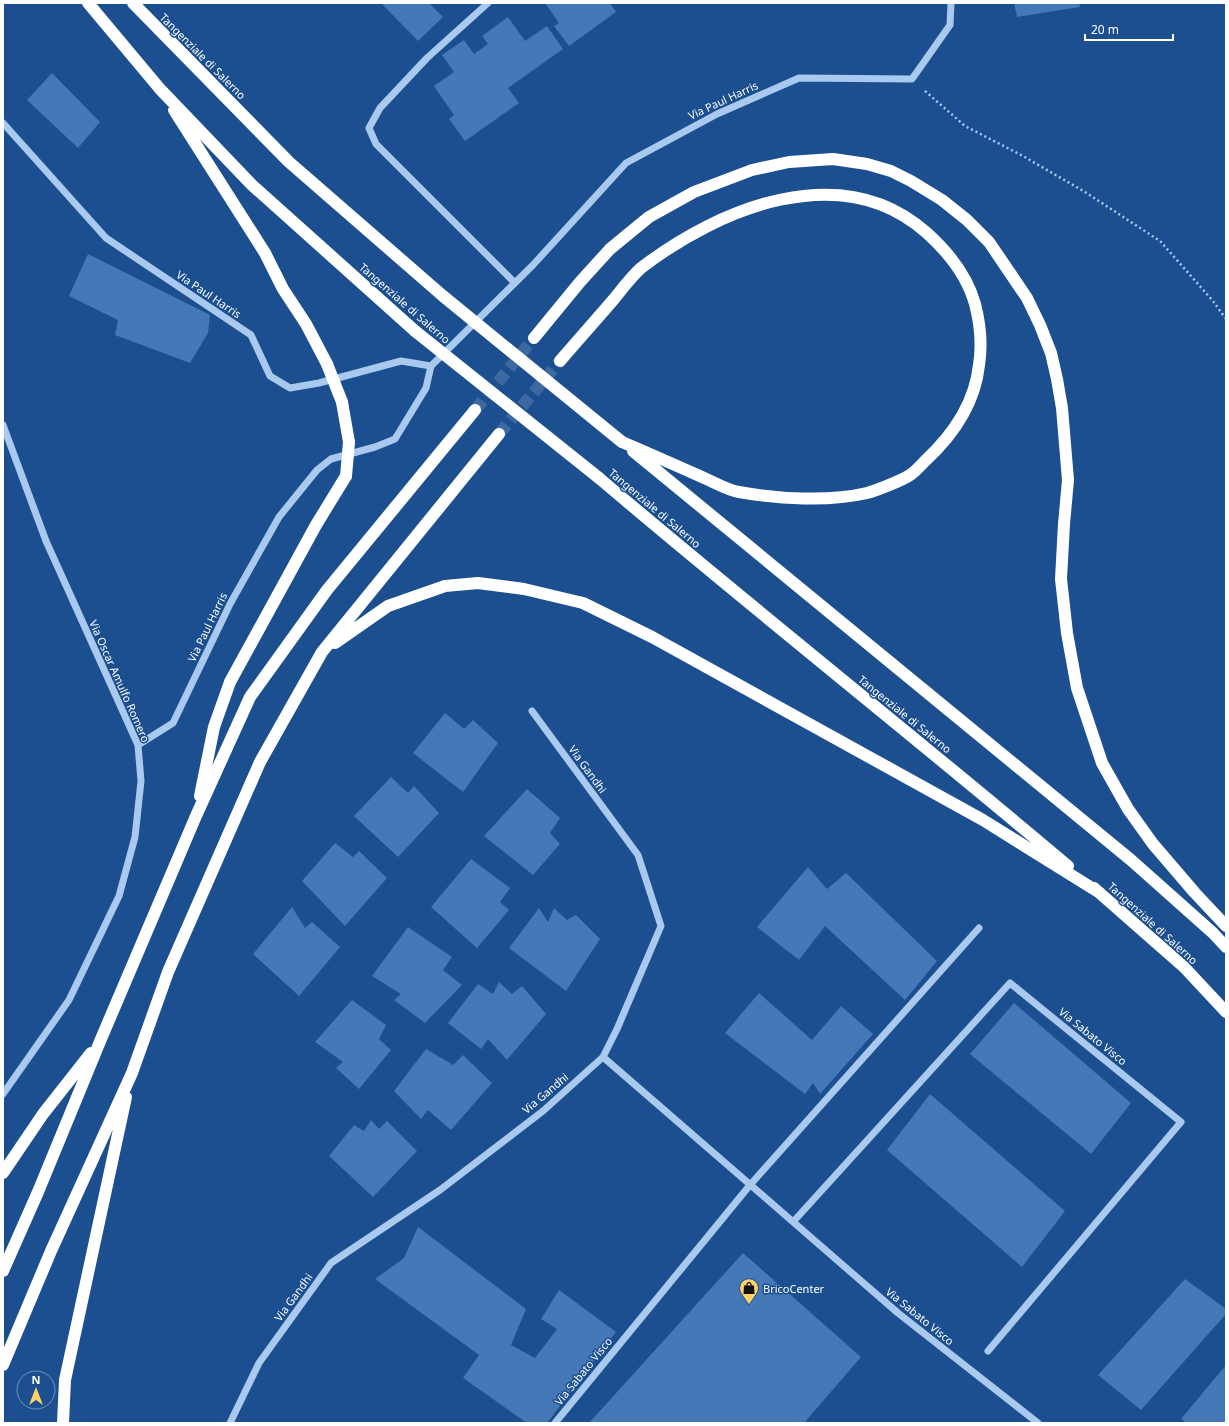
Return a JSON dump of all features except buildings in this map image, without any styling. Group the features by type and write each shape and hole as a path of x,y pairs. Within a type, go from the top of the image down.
{"highway":[{"name":"Tangenziale di Salerno","path":"88,3 160,89 252,185 415,331 599,478 967,781 1100,893 1184,967 1226,1012"},
{"name":"Tangenziale di Salerno","path":"133,3 289,162 443,296 1131,860 1213,933 1226,947"},
{"path":"160,89 265,253 283,289 306,324 327,364 342,402 349,442 346,476 316,525 230,682 214,727 196,816"},
{"path":"534,338 580,282 610,249 649,217 694,192 752,170 789,162 833,159 867,164 891,171 911,181 942,200 967,220 989,242 1026,298 1040,325 1053,360 1062,408 1068,480 1061,579 1067,633 1077,688 1102,763 1128,809 1153,844 1195,893 1226,926"},
{"path":"560,361 639,270 689,235 741,211 788,198 835,194 862,198 897,211 920,226 942,246 960,270 975,303 979,333 979,366 972,394 959,421 940,446 909,476 868,493 828,498 777,497 736,492 622,442"},
{"path":"3,1272 196,816 250,697 327,590 475,410"},
{"path":"3,1365 51,1251 132,1073 168,972 260,762 322,652 499,434"},
{"path":"322,652 388,606 445,586 478,583 524,589 583,603 652,637 983,820 1100,893"},
{"path":"3,1173 44,1114 101,1039"},
{"path":"62,1423 65,1380 132,1073"}],"street":[{"path":"488,3 426,58 380,108 369,128 376,144 515,283"},
{"path":"912,79 950,25 951,3"},
{"name":"Via Paul Harris","path":"138,745 173,723 230,604 279,518 317,470 331,459 375,447 395,439 426,388 431,366 515,283 626,162 717,114 799,78 912,79"},
{"name":"Via Paul Harris","path":"3,123 106,238 251,335 270,376 290,388 319,383 401,361 431,366"},
{"name":"Via Oscar Amulfo Romero","path":"3,425 46,541 138,745 141,781 135,837 120,896 69,1000 3,1094"},
{"name":"Via Gandhi","path":"230,1423 259,1363 331,1263 440,1190 543,1110 603,1057 618,1029 660,926 638,855 532,711"},
{"name":"Via Sabato Visco","path":"555,1423 750,1185 979,928"},
{"name":"Via Sabato Visco","path":"792,1222 1010,983 1181,1122 988,1351"},
{"name":"Via Sabato Visco","path":"603,1057 898,1313 1038,1423"}],"path":[{"path":"912,79 965,126 1023,156 1086,192 1160,241 1213,301 1226,319"}],"tunnel":[{"path":"475,410 534,338"},
{"path":"499,434 560,361"}],"place":[{"name":"BricoCenter","path":"749,1305"}]}
